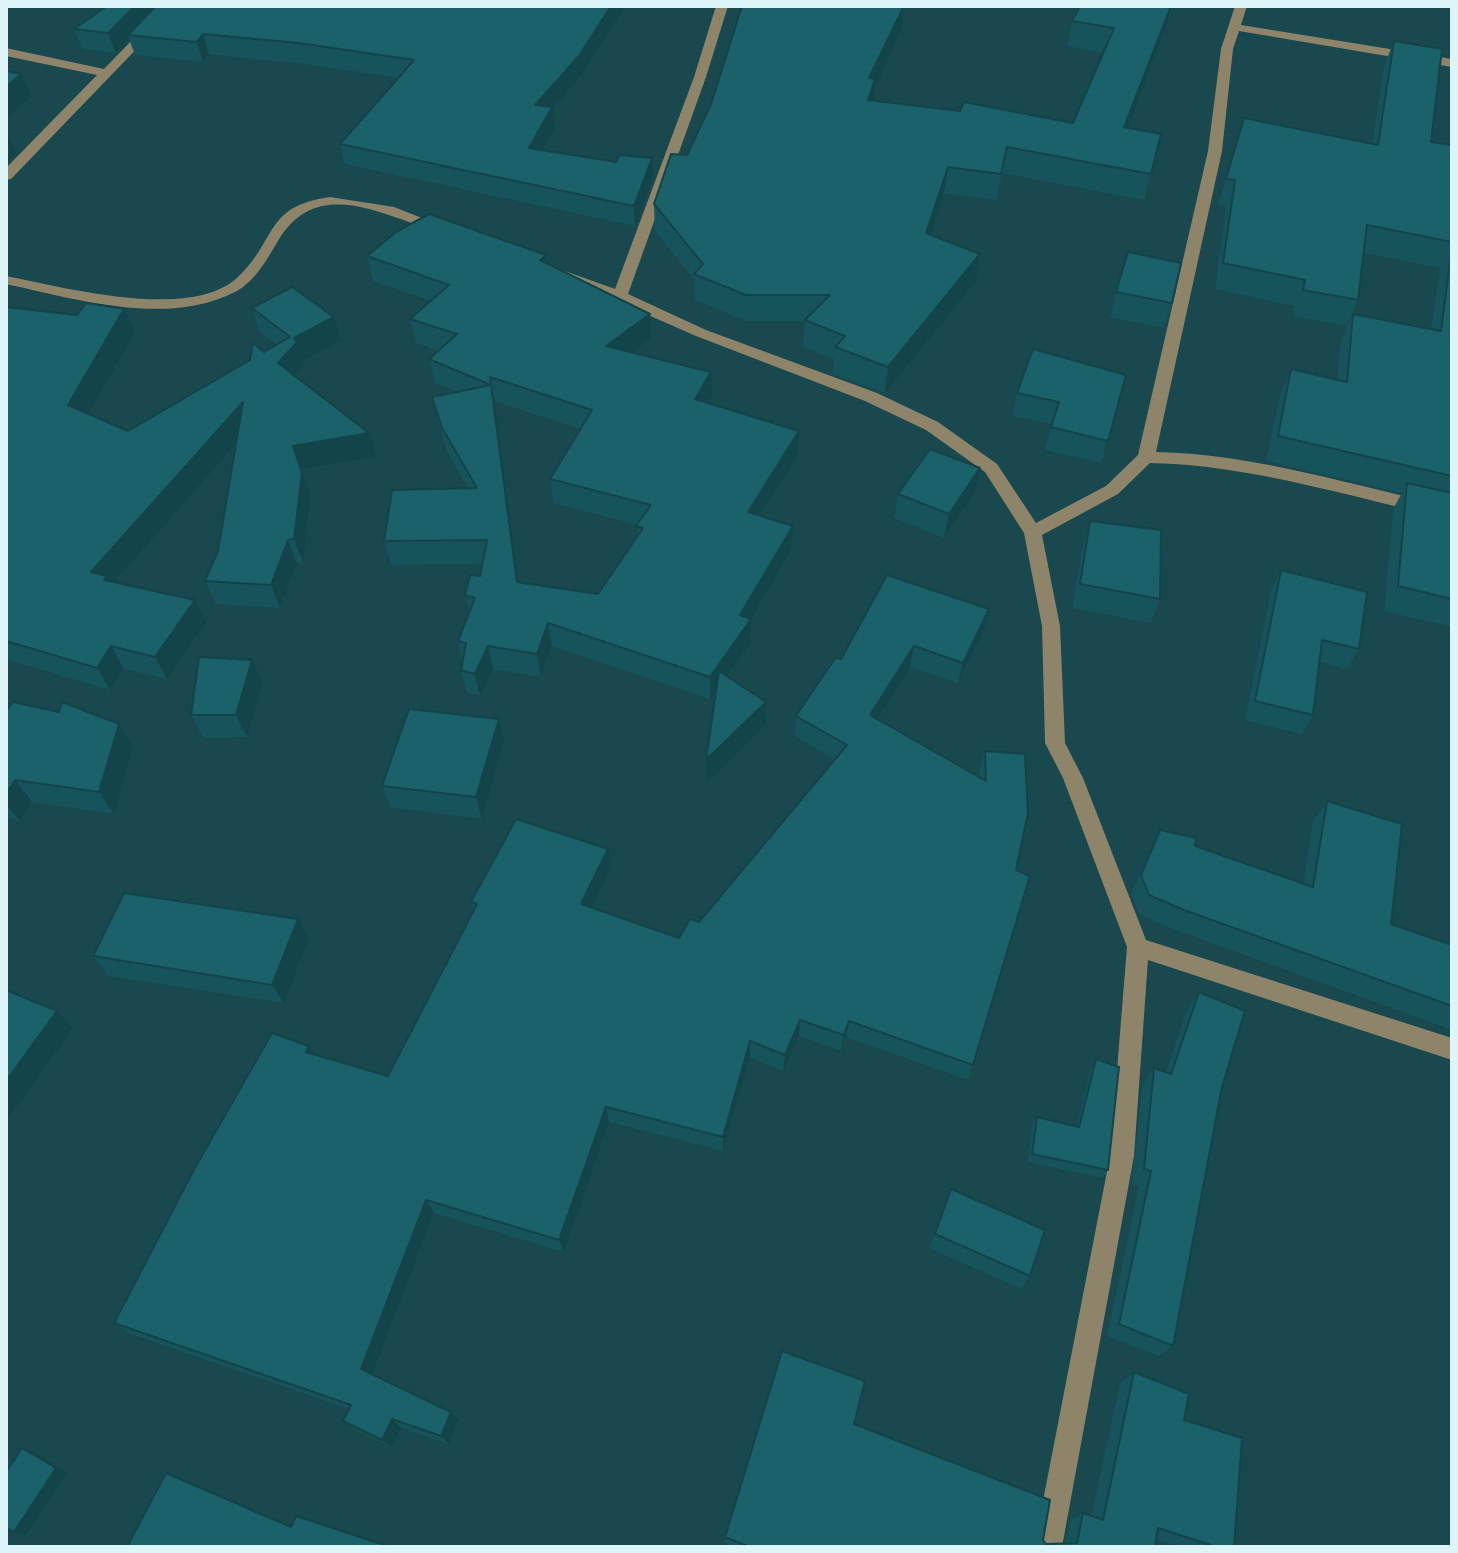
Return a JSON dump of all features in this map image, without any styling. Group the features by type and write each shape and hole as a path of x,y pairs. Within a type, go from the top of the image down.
{"street":[{"path":"6,176 172,6"},
{"path":"620,296 700,77 722,6"},
{"path":"1033,532 1112,490 1146,457 1215,151 1227,49 1241,6"},
{"path":"1234,27 1452,63"},
{"path":"6,52 105,73"},
{"path":"6,280 142,301 194,302 229,290 244,279 294,211 324,202 365,206 455,234"},
{"path":"545,268 620,296 701,333 829,380 932,426 991,468 1033,532 1051,626 1055,743 1073,778 1138,947 1122,1156 1048,1547"},
{"path":"1146,457 1186,456 1237,464 1452,513"},
{"path":"1138,947 1452,1049"}],"building":[{"path":"107,6 135,6 108,33 74,29"},
{"path":"156,6 611,6 579,56 535,105 552,107 529,148 616,162 620,155 652,158 634,206 340,144 414,60 299,43 203,34 197,42 128,35"},
{"path":"742,6 904,6 869,78 875,79 868,100 960,111 964,102 1073,123 1114,28 1072,21 1080,6 1171,6 1124,127 1161,134 1151,174 1007,147 1001,174 948,167 926,233 980,254 888,367 835,347 845,336 805,320 830,295 746,295 694,274 703,264 654,204 671,154 687,155 711,104"},
{"path":"1394,41 1442,49 1431,142 1452,145 1452,242 1367,225 1358,300 1303,290 1305,280 1223,263 1235,180 1226,179 1244,118 1378,145"},
{"path":"6,71 21,74 6,87"},
{"path":"429,214 546,255 540,260 650,314 606,346 711,372 695,399 799,431 748,512 793,526 740,615 751,619 710,677 548,623 537,654 488,646 475,674 461,670 466,643 458,641 475,598 465,595 470,575 480,576 487,540 384,541 392,490 477,488 442,428 432,397 491,385 429,359 457,334 410,319 449,285 367,256 396,232","holes":["490,377 592,410 550,479 651,505 636,526 643,528 598,594 517,582"]},
{"path":"1452,246 1452,476 1278,436 1291,369 1347,382 1353,314 1441,331"},
{"path":"1128,252 1181,263 1172,303 1116,292"},
{"path":"292,287 334,317 294,338 297,342 278,363 369,433 293,446 302,473 294,539 288,540 271,585 205,581 218,551 243,402 91,572 107,576 104,580 195,600 155,657 111,646 97,668 6,641 6,307 77,315 86,303 124,309 68,405 128,431 250,360 253,343 264,352 290,337 252,308"},
{"path":"1033,349 1126,375 1108,441 1051,427 1059,402 1017,393"},
{"path":"930,449 980,468 949,514 898,494"},
{"path":"1407,483 1452,493 1452,599 1398,586"},
{"path":"1090,521 1161,530 1160,599 1080,584"},
{"path":"1281,570 1367,592 1359,649 1322,640 1313,715 1255,701"},
{"path":"887,575 989,609 963,663 914,646 870,715 986,781 985,751 1025,754 1028,813 1016,870 1030,876 973,1065 849,1021 844,1035 800,1020 785,1055 750,1041 723,1137 606,1107 559,1240 426,1200 361,1369 451,1412 441,1436 392,1419 382,1440 343,1421 351,1405 114,1323 196,1166 272,1033 309,1046 306,1052 388,1076 477,904 471,902 516,819 608,849 581,904 679,938 690,919 699,922 847,745 796,716 836,657 841,659"},
{"path":"199,657 252,660 236,715 191,715"},
{"path":"719,671 766,702 706,760"},
{"path":"13,702 59,712 62,702 119,724 99,792 15,780 6,794 6,711"},
{"path":"409,709 499,719 476,797 382,786"},
{"path":"1327,801 1402,824 1391,924 1452,945 1452,1006 1149,895 1141,875 1160,830 1196,838 1195,846 1313,887"},
{"path":"124,893 298,919 272,985 93,956"},
{"path":"6,990 57,1011 6,1081"},
{"path":"1199,992 1245,1011 1222,1087 1173,1346 1119,1324 1151,1171 1144,1169 1154,1068 1171,1074"},
{"path":"1096,1059 1119,1067 1108,1170 1032,1154 1037,1117 1079,1127"},
{"path":"951,1189 1045,1230 1030,1276 935,1234"},
{"path":"782,1351 865,1381 854,1424 1050,1500 1043,1540 1046,1544 1077,1543 1083,1513 1103,1520 1134,1372 1189,1394 1184,1420 1242,1438 1234,1547 1217,1547 1158,1528 1155,1547 750,1547 725,1537"},
{"path":"22,1448 56,1468 14,1532 6,1528 6,1472"},
{"path":"166,1473 291,1527 296,1516 390,1547 127,1547"}]}
